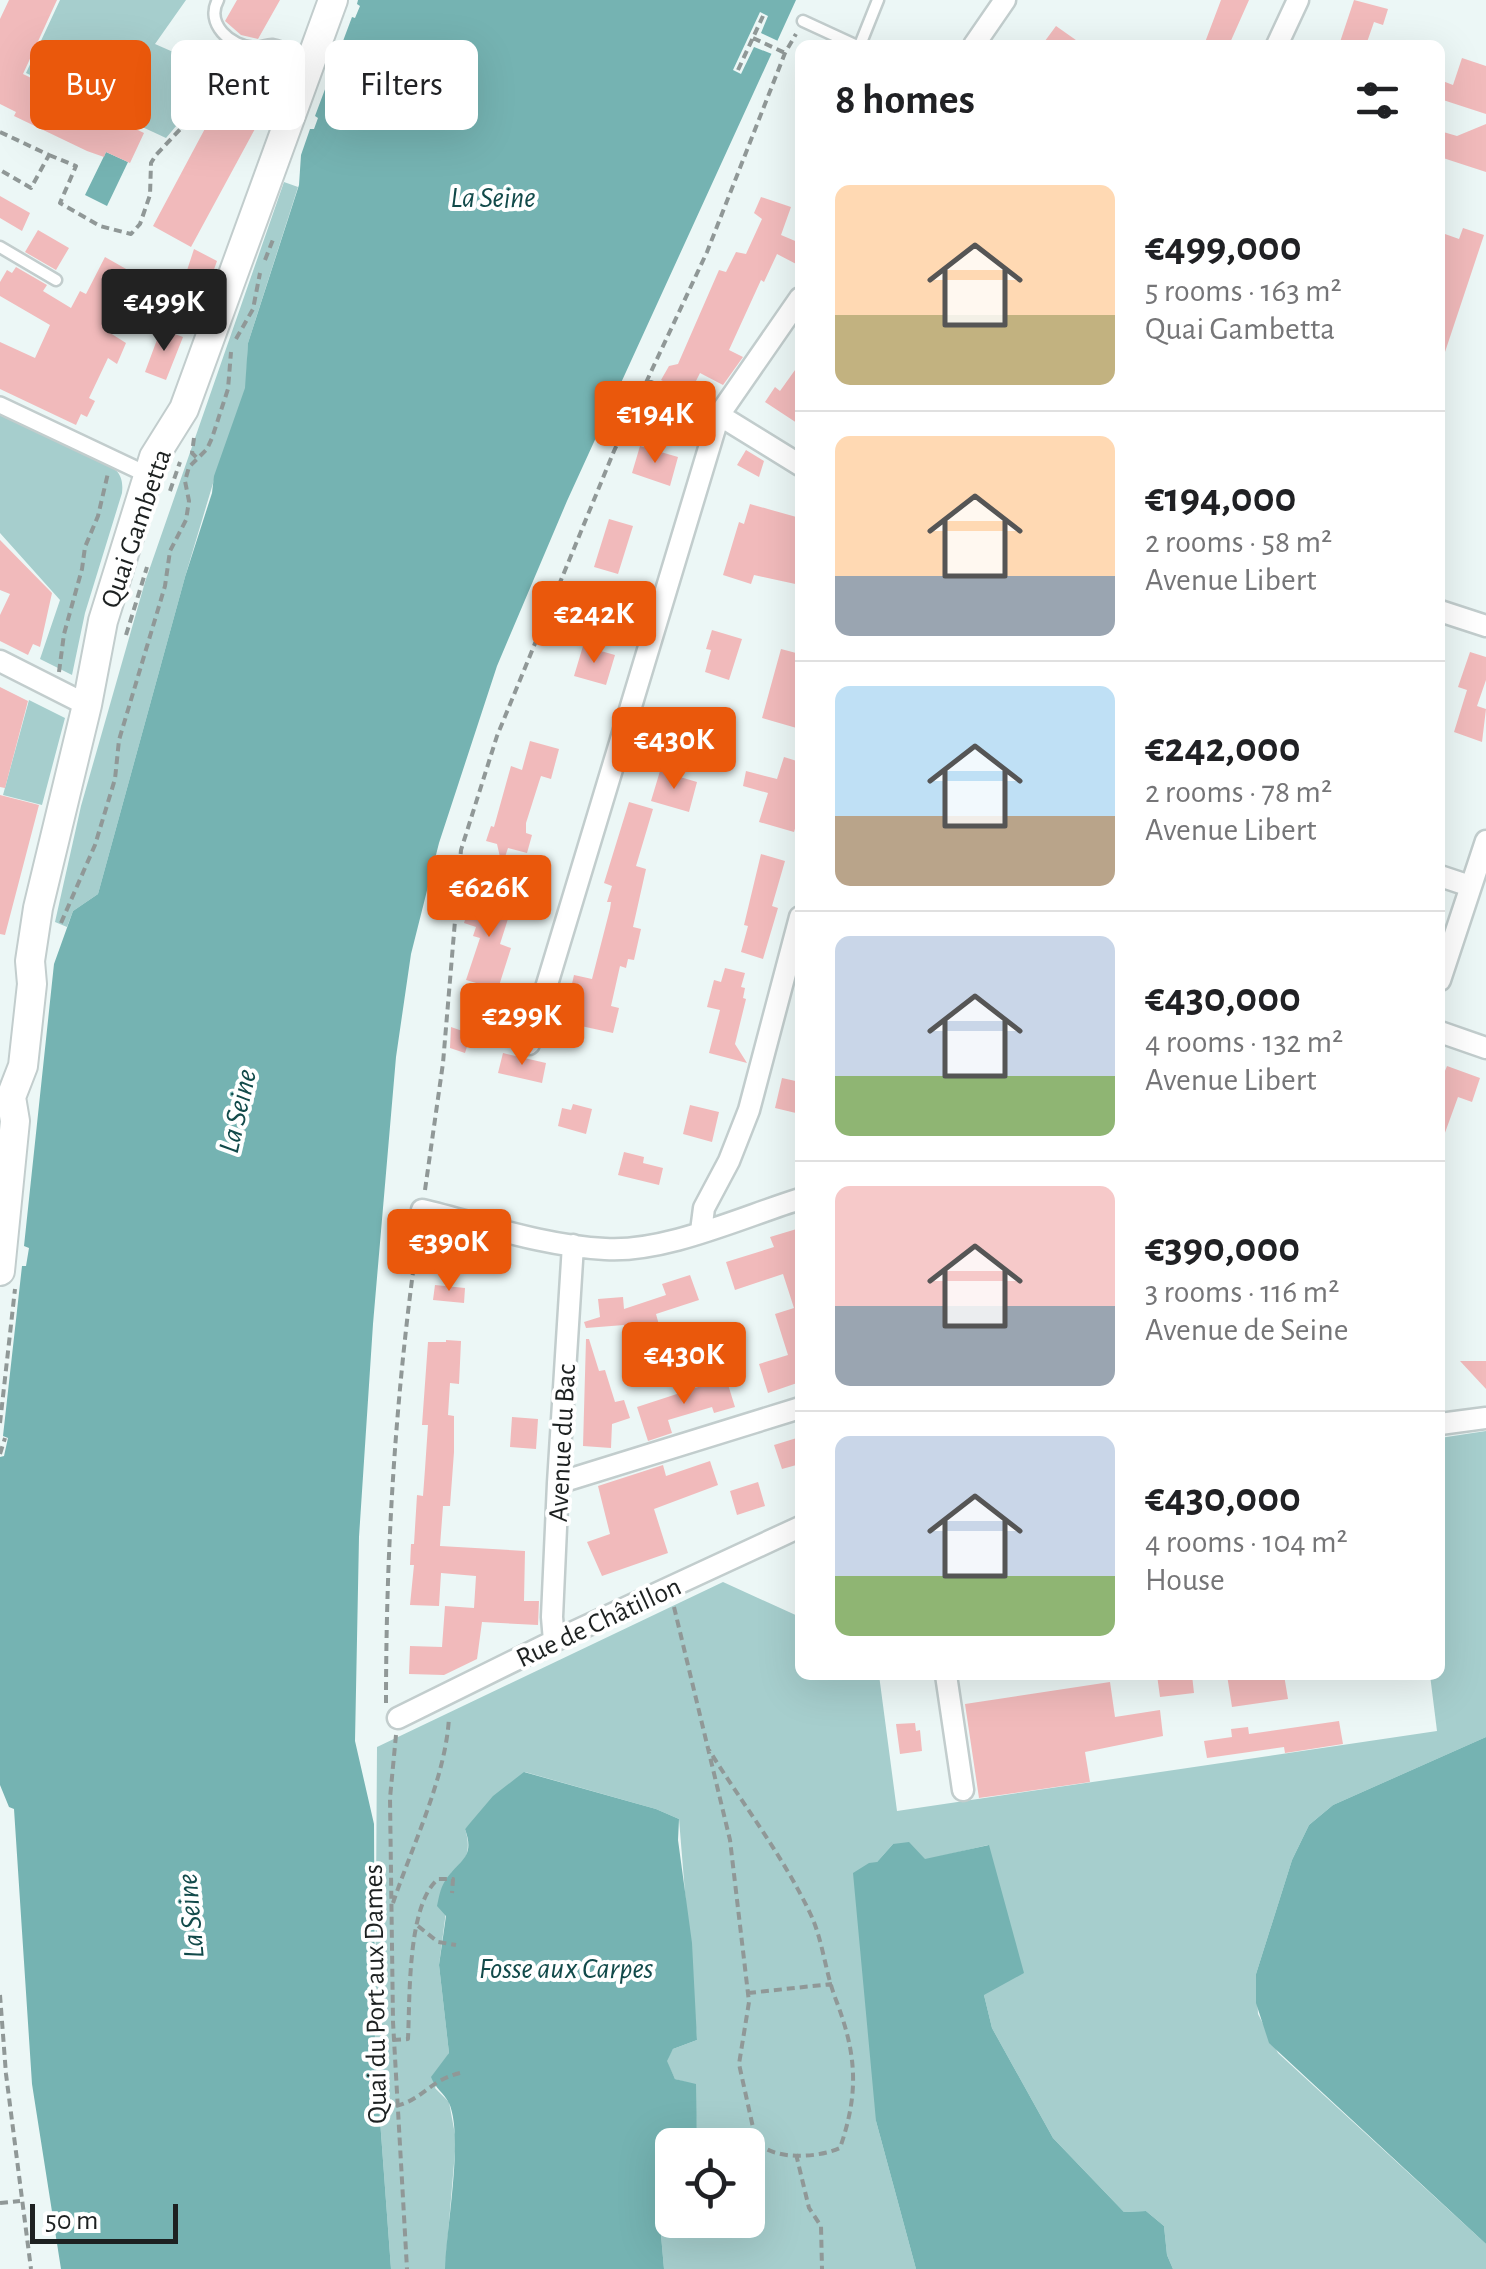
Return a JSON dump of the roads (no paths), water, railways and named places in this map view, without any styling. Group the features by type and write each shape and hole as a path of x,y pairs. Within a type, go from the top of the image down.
{"main road":[{"name":"Quai Gambetta","path":"8,1276 3,1214 15,1121 4,1090 23,1066 32,984 30,961 75,699 154,457 184,409 334,0"}],"street":[{"path":"977,40 1005,0"},
{"path":"1279,40 1298,0"},
{"path":"530,1044 719,415 795,305"},
{"path":"0,405 148,474"},
{"path":"719,415 795,462"},
{"path":"1445,613 1486,626"},
{"path":"0,661 75,699"},
{"path":"1445,964 1486,841"},
{"path":"1445,878 1470,886"},
{"path":"701,1231 704,1208 729,1161 749,1110 795,937"},
{"path":"1445,1034 1486,1048"},
{"path":"422,1210 608,1250 638,1247 701,1231 795,1201"},
{"name":"Avenue du Bac","path":"554,1641 558,1483 573,1245"},
{"path":"558,1483 795,1410"},
{"path":"1445,1423 1486,1418"},
{"name":"Rue de Châtillon","path":"398,1718 795,1529"},
{"path":"947,1680 963,1790"}],"lane":[{"path":"218,0 212,20 226,35 254,48 272,46 311,60"},
{"path":"860,40 878,0"},
{"path":"803,21 847,40"},
{"path":"0,247 56,280"}],"water":[{"name":"La Seine","path":"358,0 796,0 567,501 497,666 439,843 411,954 396,1057 373,1324 359,1537 355,1741 374,1824 375,2052 391,2269 61,2269 32,2084 14,1809 9,1807 0,1785 0,1457 4,1456 8,1438 3,1436 22,1266 26,1266 29,1248 24,1246 54,964 73,911 98,894 214,476 245,388 248,343 299,185 301,155 310,129 314,129 325,89 325,130 478,130 478,40 343,40 360,6"},
{"path":"106,152 128,162 107,206 85,195"},
{"path":"1486,1737 1486,2244 1269,2043 1256,2003 1256,1974 1292,1860 1309,1825 1333,1805"},
{"name":"Fosse aux Carpes","path":"524,1772 679,1819 697,2040 673,2049 667,2061 675,2079 696,2084 697,2128 655,2128 655,2238 661,2238 664,2269 445,2269 455,2137 449,2103 431,2077 449,2053 439,1965 446,1916 437,1906 445,1881 467,1853 465,1829 493,1796"},
{"path":"909,1842 925,1859 989,1845 1024,1973 984,1995 992,2028 1053,2138 1124,2212 1146,2211 1164,2226 1167,2255 1173,2269 916,2269 876,2121 853,1873 877,1862 893,1844"}]}
